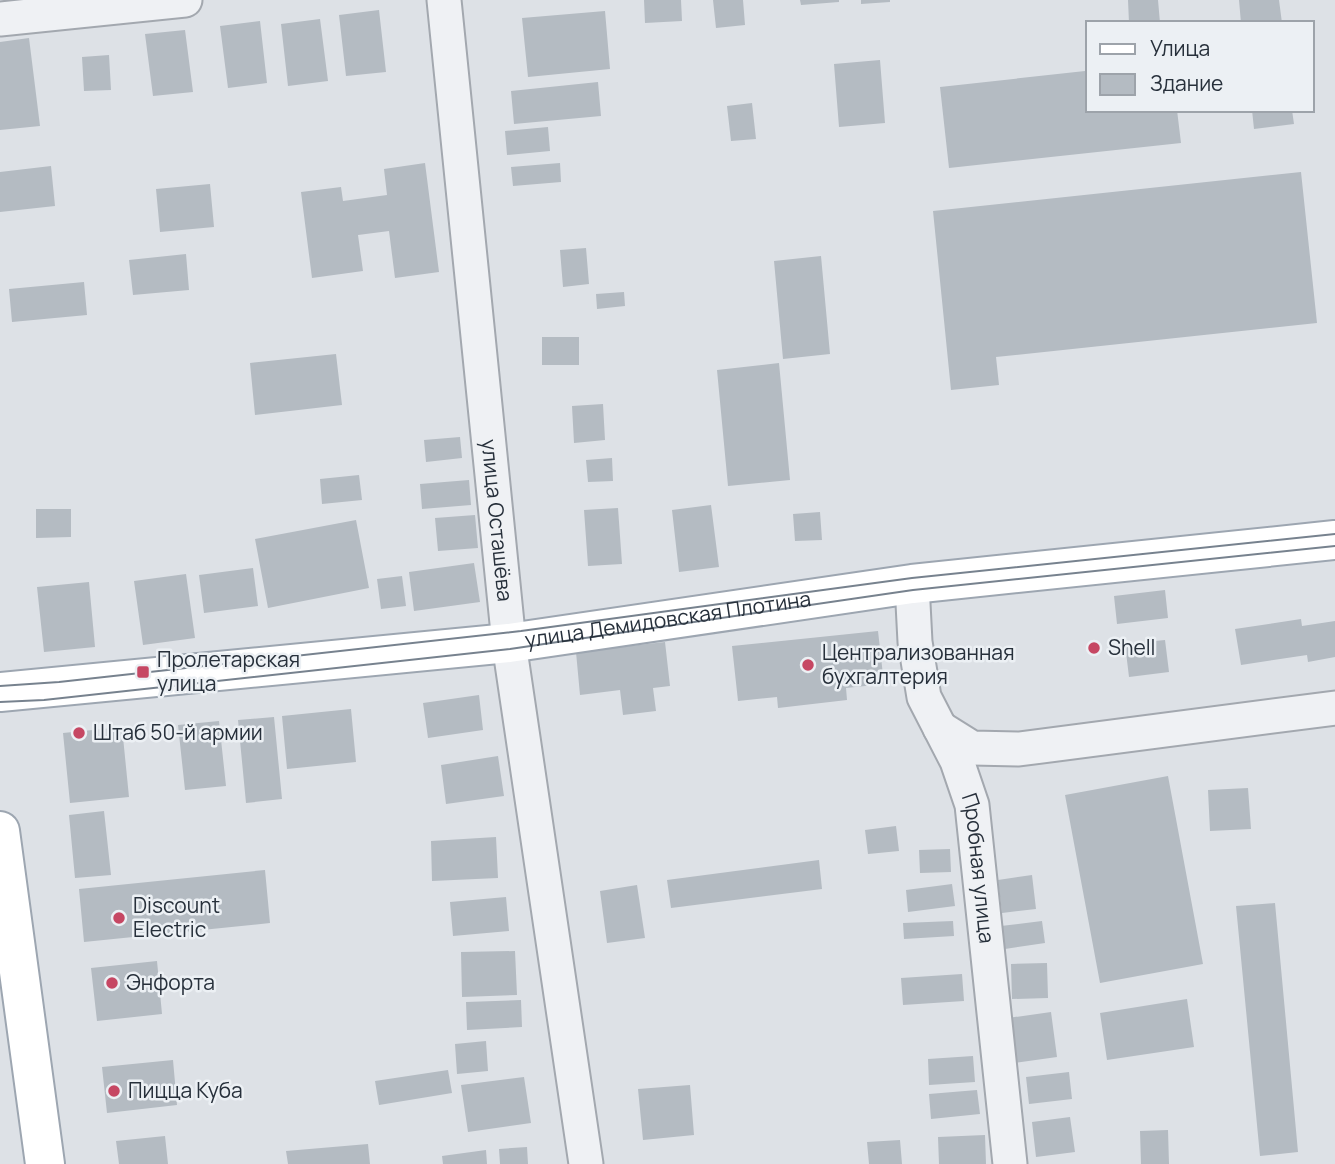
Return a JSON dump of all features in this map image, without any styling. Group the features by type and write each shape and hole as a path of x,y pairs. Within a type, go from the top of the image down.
{"main road":[{"name":"улица Демидовская Плотина","path":"0,692 509,643 912,584 1335,540"},
{"path":"0,831 44,1164"}],"street":[{"path":"0,19 185,0"},
{"name":"улица Осташёва","path":"444,0 509,643 586,1164"},
{"name":"Пробная улица","path":"912,584 915,642 924,697 957,761 972,805 1010,1164"},
{"path":"940,728 972,748 1019,749 1335,708"}],"building":[{"path":"644,0 681,0 682,21 645,23"},
{"path":"713,0 743,0 745,25 716,28"},
{"path":"800,0 839,0 839,2 801,5"},
{"path":"861,0 890,0 890,2 861,4"},
{"path":"1128,0 1158,0 1160,21 1129,21"},
{"path":"1239,0 1279,0 1282,21 1241,21"},
{"path":"379,10 386,72 346,76 339,15"},
{"path":"605,11 610,69 528,77 522,18"},
{"path":"320,19 328,81 288,86 281,24"},
{"path":"260,21 267,83 228,88 220,26"},
{"path":"185,30 193,92 153,96 145,34"},
{"path":"29,38 40,126 0,130 0,42"},
{"path":"109,55 111,90 84,91 82,57"},
{"path":"880,60 885,123 839,127 834,64"},
{"path":"1085,71 1086,112 1177,112 1181,143 949,168 940,87"},
{"path":"598,82 601,116 514,124 511,91"},
{"path":"752,103 756,139 731,141 727,106"},
{"path":"1252,112 1292,112 1294,124 1254,129"},
{"path":"548,127 550,151 507,155 505,131"},
{"path":"425,163 439,272 395,278 389,231 358,235 363,271 312,278 301,192 341,187 343,201 387,195 384,169"},
{"path":"560,163 561,182 513,186 511,167"},
{"path":"51,166 55,206 0,212 0,172"},
{"path":"1301,172 1317,323 996,357 999,385 951,390 933,211"},
{"path":"210,184 214,227 160,232 156,189"},
{"path":"586,248 589,284 563,287 560,250"},
{"path":"186,254 189,290 133,295 129,260"},
{"path":"821,256 830,354 783,359 774,261"},
{"path":"84,282 87,315 12,322 9,289"},
{"path":"624,292 625,306 597,309 596,294"},
{"path":"542,337 579,337 579,365 542,365"},
{"path":"336,354 342,405 255,415 250,363"},
{"path":"779,363 790,480 728,486 717,370"},
{"path":"603,404 605,440 574,443 572,406"},
{"path":"460,437 462,458 426,462 424,440"},
{"path":"612,458 613,481 588,482 586,460"},
{"path":"359,475 362,500 322,504 320,479"},
{"path":"469,480 471,505 422,509 420,484"},
{"path":"711,505 719,567 679,572 672,510"},
{"path":"618,508 622,564 588,566 584,510"},
{"path":"36,509 71,509 71,537 36,538"},
{"path":"820,512 822,540 795,541 793,514"},
{"path":"475,515 478,548 438,551 435,518"},
{"path":"356,520 369,588 268,608 255,539"},
{"path":"474,563 480,602 414,611 409,572"},
{"path":"253,568 258,606 204,613 199,575"},
{"path":"186,574 195,638 143,645 134,581"},
{"path":"402,576 406,606 381,609 377,579"},
{"path":"89,582 95,647 44,652 37,587"},
{"path":"1165,590 1168,618 1117,624 1114,596"},
{"path":"1301,619 1302,626 1335,621 1335,657 1308,662 1307,655 1241,665 1235,629"},
{"name":"Централизованная бухгалтерия","path":"878,631 884,684 846,688 847,700 778,708 777,697 738,701 732,646"},
{"path":"1165,640 1169,672 1129,677 1125,644"},
{"path":"665,642 670,686 653,688 656,711 623,715 620,690 580,695 576,652"},
{"path":"479,695 483,730 428,738 423,703"},
{"path":"351,709 356,762 287,769 282,716"},
{"path":"274,717 282,799 246,803 238,720"},
{"path":"219,721 226,786 185,790 178,725"},
{"path":"122,727 129,797 70,803 63,733"},
{"path":"498,756 504,796 446,804 441,765"},
{"path":"1168,776 1203,964 1100,983 1065,795"},
{"path":"1248,788 1251,829 1210,831 1208,790"},
{"path":"104,811 111,875 75,878 69,815"},
{"path":"896,826 899,851 868,854 865,830"},
{"path":"496,837 498,878 432,881 431,841"},
{"path":"950,849 951,872 920,873 919,850"},
{"path":"819,860 822,889 671,908 667,880"},
{"path":"265,870 270,923 84,942 79,889"},
{"path":"1032,875 1036,909 1002,913 998,880"},
{"path":"952,884 955,906 908,912 906,890"},
{"path":"637,885 645,938 607,943 600,891"},
{"path":"506,897 509,931 453,936 450,902"},
{"path":"1275,903 1298,1152 1260,1156 1236,906"},
{"path":"953,921 954,936 904,939 903,923"},
{"path":"1042,921 1045,943 1005,949 1001,926"},
{"path":"515,951 517,995 462,997 461,952"},
{"path":"157,961 162,1014 97,1021 91,968"},
{"path":"1047,963 1048,998 1012,999 1011,964"},
{"path":"962,974 964,1001 903,1005 901,978"},
{"path":"1187,999 1194,1047 1107,1060 1100,1013"},
{"path":"521,1000 522,1027 467,1030 466,1002"},
{"path":"1051,1012 1057,1057 1015,1063 1008,1018"},
{"path":"486,1041 488,1071 457,1074 455,1044"},
{"path":"973,1056 975,1082 929,1085 928,1059"},
{"path":"173,1060 177,1105 107,1113 102,1067"},
{"path":"448,1070 452,1093 379,1105 375,1081"},
{"path":"1069,1072 1072,1099 1029,1104 1026,1077"},
{"path":"524,1077 531,1123 468,1132 461,1085"},
{"path":"690,1085 694,1135 643,1140 638,1089"},
{"path":"977,1090 980,1114 931,1119 929,1094"},
{"path":"1070,1117 1075,1152 1036,1157 1032,1122"},
{"path":"1168,1130 1169,1164 1141,1164 1140,1131"},
{"path":"985,1135 986,1164 939,1164 938,1137"},
{"path":"165,1136 168,1164 119,1164 116,1141"},
{"path":"900,1140 902,1164 869,1164 867,1142"},
{"path":"368,1144 370,1164 288,1164 286,1151"},
{"path":"527,1147 528,1164 500,1164 499,1149"},
{"path":"486,1150 487,1164 443,1164 442,1156"}],"tram line":[{"path":"0,686 59,682 521,631 912,578 1335,534"},
{"path":"0,702 44,700 510,649 913,590 1335,546"}],"place":[{"name":"Shell","path":"1094,648"},
{"name":"Централизованная бухгалтерия","path":"808,665"},
{"name":"Пролетарская улица","path":"143,672"},
{"name":"Штаб 50-й армии","path":"79,733"},
{"name":"Discount Electric","path":"119,918"},
{"name":"Энфорта","path":"112,983"},
{"name":"Пицца Куба","path":"114,1091"}]}
